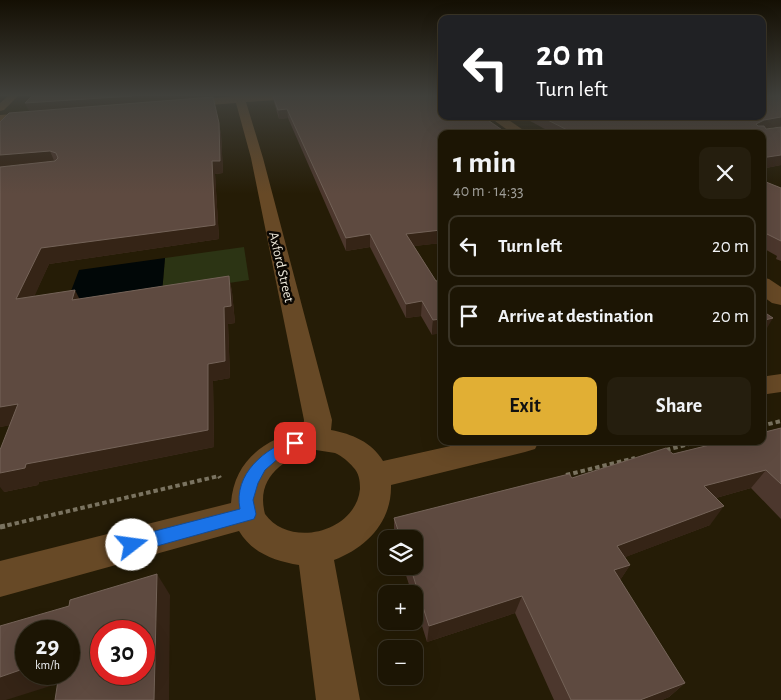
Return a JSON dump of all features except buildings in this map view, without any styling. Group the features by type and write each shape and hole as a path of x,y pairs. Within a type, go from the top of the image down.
{"street":[{"name":"Axford Street","path":"248,129 318,420 316,439"},
{"path":"766,286 781,292"},
{"path":"766,288 781,298"},
{"path":"0,580 237,518 249,520 261,536 281,547 305,551 329,546 352,534 368,517 374,504 376,484 371,467 359,453 343,444 316,439 295,443 276,452 260,466 250,481 246,500 237,518"},
{"path":"374,476 508,445"},
{"path":"314,549 338,700"}],"path":[{"path":"766,425 781,421"},
{"path":"664,451 686,445"},
{"path":"560,477 645,456"},
{"path":"0,528 219,476 237,518"}],"green space":[{"path":"244,247 249,280 162,293 165,258"}],"shaded area":[{"path":"165,258 162,293 65,307 79,270"}],"route":[{"path":"132,545 248,514 246,500 250,481 260,466 276,452 295,443"}]}
